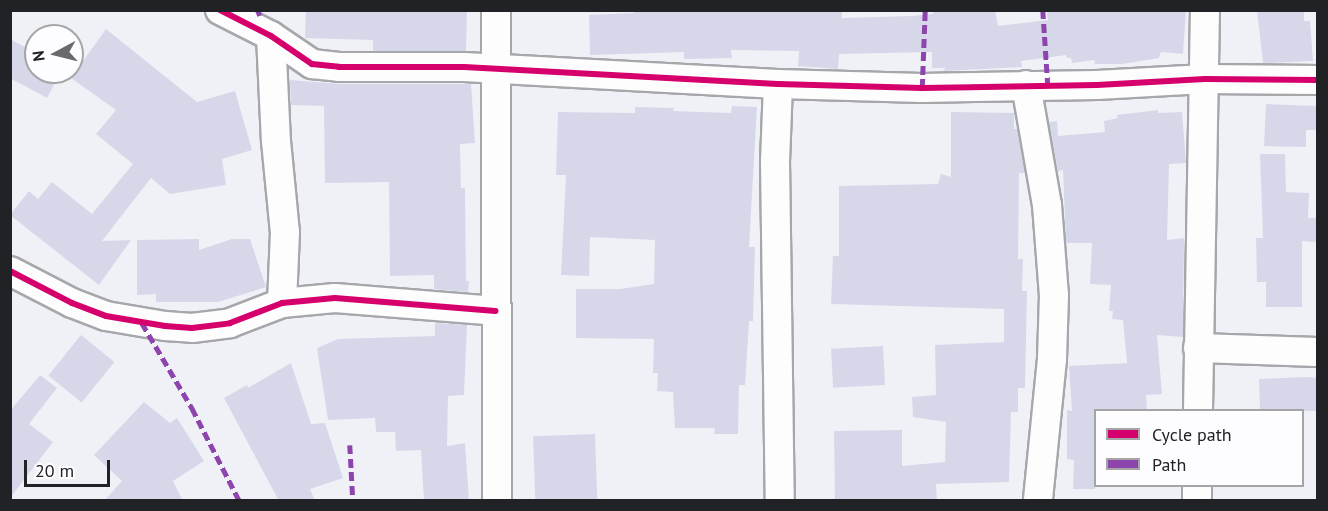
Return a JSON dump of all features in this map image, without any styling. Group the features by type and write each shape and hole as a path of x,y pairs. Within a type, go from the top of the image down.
{"street":[{"path":"220,10 264,26 312,64 339,68 495,69 778,84 922,88 1097,85 1205,80 1317,81"},
{"path":"496,10 497,501"},
{"path":"1198,409 1205,10"},
{"path":"264,26 285,232 282,303"},
{"path":"778,84 775,161 780,501"},
{"path":"1026,85 1047,205 1054,295 1052,359 1038,501"},
{"path":"11,272 72,303 106,316 165,326 192,328 230,323 282,303 335,298 495,311"},
{"path":"1198,348 1317,352"}],"building":[{"path":"306,10 467,10 466,51 373,51 373,40 305,38"},
{"path":"634,10 842,10 842,18 912,16 933,14 933,10 995,10 998,26 1048,20 1047,12 1062,10 1186,10 1183,54 1161,52 1159,58 1122,64 1095,64 1094,60 1072,63 1071,58 1067,58 1066,55 1021,61 1022,67 944,71 945,68 932,68 932,52 839,54 838,69 798,66 799,51 731,50 732,58 684,59 684,52 590,55 589,15 634,13"},
{"path":"1257,10 1304,10 1304,21 1310,21 1313,61 1263,63"},
{"path":"106,29 197,102 235,91 252,150 222,159 226,185 170,194 151,178 102,241 131,240 99,285 10,215 29,191 38,199 52,182 92,214 133,164 96,134 116,110 79,84 84,84 84,60"},
{"path":"10,39 24,47 24,84 55,84 47,98 10,78"},
{"path":"290,80 339,84 471,84 475,143 460,144 461,188 465,188 468,292 434,289 434,275 390,276 389,182 325,183 324,106 291,105"},
{"path":"1266,104 1317,106 1317,130 1306,130 1306,147 1264,146"},
{"path":"732,106 757,107 749,247 755,247 753,321 749,321 745,385 739,385 738,434 714,434 715,428 675,428 673,392 657,391 658,373 653,373 654,339 576,338 576,289 620,289 654,284 655,240 590,237 589,276 561,275 566,175 556,175 558,112 635,113 635,107 731,113"},
{"path":"1158,110 1158,113 1182,112 1186,163 1169,164 1167,240 1184,238 1183,337 1157,335 1162,394 1146,395 1147,409 1094,409 1095,489 1073,489 1074,460 1067,459 1067,410 1072,411 1069,366 1127,363 1123,320 1112,319 1113,311 1109,311 1111,285 1090,284 1092,243 1066,243 1063,170 1058,171 1049,122 1057,121 1058,136 1105,132 1104,121 1118,118 1117,115"},
{"path":"951,112 1014,113 1014,129 1017,129 1025,173 1019,173 1018,259 1023,259 1022,291 1027,291 1025,388 1018,388 1018,412 1011,412 1009,482 936,484 937,501 835,501 834,431 902,430 902,466 945,462 946,422 913,417 912,397 936,395 935,345 1004,342 1004,309 831,304 833,256 839,256 839,186 938,184 941,174 951,177"},
{"path":"1260,154 1285,154 1286,192 1309,193 1308,218 1317,218 1317,242 1302,241 1302,307 1266,307 1266,282 1257,282 1256,238 1263,238"},
{"path":"199,239 199,250 232,239 250,239 266,287 218,302 156,302 156,294 137,295 137,240"},
{"path":"435,323 467,325 464,395 448,396 447,446 465,443 469,501 424,501 421,450 396,451 395,432 376,432 375,418 328,420 317,348 338,339 435,336"},
{"path":"81,335 114,362 82,402 48,375"},
{"path":"883,346 885,385 833,388 831,349"},
{"path":"291,363 311,424 325,423 343,478 310,489 315,501 279,501 224,398 247,385 248,388"},
{"path":"40,375 57,388 29,424 53,442 10,498 10,411"},
{"path":"1317,378 1317,411 1260,409 1259,379"},
{"path":"144,402 170,423 177,418 204,461 173,481 183,501 104,501 122,481 94,455"},
{"path":"595,434 597,500 535,500 533,436"}],"marked path":[{"path":"258,10 260,16"},
{"path":"922,88 925,10"},
{"path":"1043,10 1048,85"},
{"path":"142,323 192,408 239,500"},
{"path":"350,445 353,500"}],"cycle path":[{"path":"220,10 271,36 312,64 339,67 464,67 778,84 922,88 1097,85 1205,79 1318,80"},
{"path":"10,271 72,303 106,316 165,326 192,328 230,323 282,303 335,298 495,311"}]}
